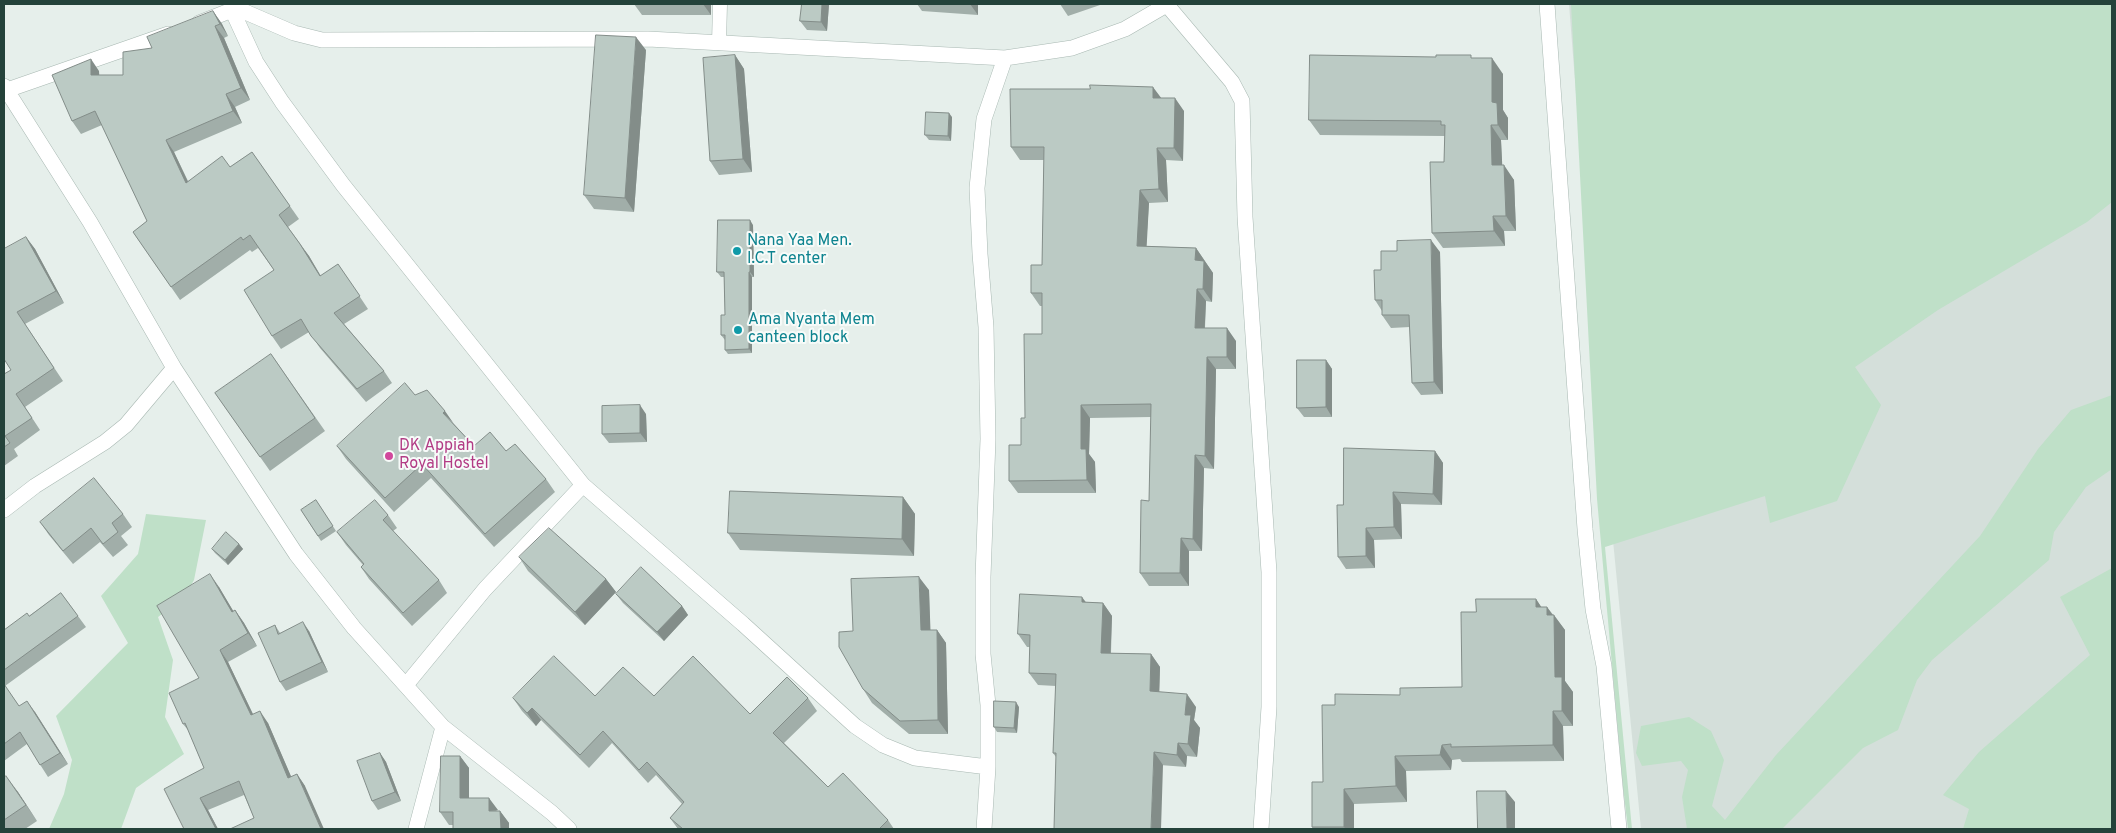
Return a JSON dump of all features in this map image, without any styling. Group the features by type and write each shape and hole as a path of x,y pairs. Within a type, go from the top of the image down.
{"street":[{"path":"569,829 552,813 443,727 354,628 296,554 174,368 90,222 5,88 232,7 253,14 294,34 322,40 648,39 1005,58 1072,48 1125,29 1167,4 1232,82 1242,101 1245,217 1269,572 1270,707 1261,829"},
{"path":"1547,4 1585,529 1593,609 1604,666 1619,829"},
{"path":"232,7 256,62 288,110 343,185 583,486 743,624 855,726 883,745 915,758 988,767"},
{"path":"984,829 988,767 988,705 984,654 983,577 988,439 986,336 977,188 984,119 1005,58"},
{"path":"4,510 35,486 105,442 126,425 174,368"},
{"path":"406,685 485,588 583,486"},
{"path":"416,829 443,727"}],"lane":[{"path":"719,43 720,4"}],"shaded area":[{"path":"1569,4 2112,4 2112,829 1641,829 1602,427"}],"green space":[{"path":"1571,4 2112,4 2112,202 2087,222 1938,310 1855,367 1881,405 1837,501 1770,523 1765,496 1605,547 1632,829 1628,829 1623,787 1597,499"},
{"path":"2112,395 2112,469 2086,487 2054,532 2049,560 1932,660 1917,680 1898,730 1863,748 1782,829 1687,829 1682,797 1688,770 1681,761 1642,766 1636,753 1641,726 1689,717 1711,731 1724,760 1712,806 1725,820 1776,755 1980,536 2038,449 2071,410"},
{"path":"146,514 206,520 194,580 184,598 158,617 173,660 165,717 184,754 136,788 121,829 49,829 64,794 72,760 56,716 128,643 101,596 138,554"},
{"path":"2112,568 2112,829 1963,829 1969,809 1943,795 1979,752 2090,655 2060,597"}],"building":[{"path":"802,4 822,4 821,22 800,21"},
{"path":"213,11 220,24 215,26 241,88 226,94 233,111 166,140 186,183 222,156 230,167 252,152 290,206 279,215 320,276 338,264 360,296 334,313 384,371 357,389 311,336 301,319 272,336 244,290 274,270 250,235 243,240 241,237 171,287 133,232 147,221 95,111 72,121 52,75 91,59 91,75 123,75 123,52 152,48 147,37"},
{"path":"596,35 636,37 625,198 584,195"},
{"path":"735,55 743,159 710,161 703,58"},
{"path":"1310,55 1436,57 1436,55 1471,55 1471,58 1492,58 1492,102 1497,103 1498,125 1491,125 1492,165 1504,165 1506,216 1493,216 1494,231 1432,233 1430,162 1444,162 1445,125 1441,125 1441,121 1309,120"},
{"path":"1090,85 1153,87 1153,98 1175,98 1174,148 1157,148 1159,189 1140,190 1137,246 1196,248 1195,260 1204,261 1203,289 1197,289 1195,328 1227,328 1227,357 1207,357 1205,456 1195,455 1193,539 1181,538 1180,573 1140,573 1141,500 1149,501 1151,404 1081,405 1081,449 1086,449 1087,480 1009,481 1009,445 1021,445 1021,418 1025,418 1024,334 1042,334 1042,293 1031,293 1031,265 1042,265 1044,147 1011,147 1010,89 1090,89"},
{"path":"926,112 949,113 948,136 925,135"},
{"path":"718,220 750,220 749,349 725,350 725,335 721,335 721,315 725,315 724,272 717,272"},
{"path":"26,237 56,291 17,312 54,368 16,394 32,418 5,436 10,443 4,447 4,374 11,370 4,359 4,249"},
{"path":"1431,240 1434,382 1412,383 1409,315 1382,315 1382,300 1375,300 1374,270 1381,270 1381,251 1397,251 1397,241"},
{"path":"271,354 315,418 260,457 215,393"},
{"path":"1297,360 1326,360 1326,407 1297,408"},
{"path":"405,383 415,395 427,390 445,411 443,413 474,446 490,432 506,451 515,444 546,479 485,534 422,464 385,498 337,446"},
{"path":"640,405 640,433 602,434 602,406"},
{"path":"1344,448 1435,451 1433,494 1393,492 1394,527 1366,528 1366,556 1338,557 1337,505 1343,505"},
{"path":"94,478 123,514 112,523 118,532 103,544 91,528 63,551 40,522"},
{"path":"730,491 903,497 902,539 728,533"},
{"path":"316,500 333,526 318,536 301,510"},
{"path":"375,500 388,515 383,520 439,580 403,613 361,567 364,564 337,532"},
{"path":"549,528 606,579 575,612 519,557"},
{"path":"226,532 239,544 225,560 212,549"},
{"path":"641,567 682,606 657,632 616,594"},
{"path":"210,574 232,612 235,610 248,633 220,650 251,715 260,711 288,778 297,774 321,829 230,829 254,818 239,781 200,798 216,829 184,829 164,789 204,768 185,723 183,724 169,693 199,678 157,606"},
{"path":"919,577 921,630 937,630 938,720 900,721 863,689 839,647 839,632 853,631 851,579"},
{"path":"61,593 78,616 4,670 4,630 27,613 29,616"},
{"path":"1020,594 1082,597 1082,602 1103,603 1101,653 1151,654 1150,691 1187,694 1185,715 1191,715 1188,744 1178,743 1177,755 1154,752 1151,829 1054,829 1056,753 1053,753 1056,674 1029,673 1030,635 1018,634"},
{"path":"1476,599 1536,599 1536,607 1547,607 1547,615 1554,615 1555,677 1562,677 1562,711 1553,711 1553,745 1451,747 1451,744 1442,745 1440,755 1395,756 1396,786 1344,789 1344,827 1312,827 1312,782 1323,782 1322,705 1335,705 1335,694 1400,695 1400,688 1462,687 1461,612 1476,612"},
{"path":"303,622 322,662 280,682 258,633 275,625 278,634"},
{"path":"554,656 595,696 623,667 654,696 693,656 750,714 787,677 808,698 773,733 828,787 843,773 888,820 879,829 683,829 670,818 684,802 647,762 639,770 603,731 580,755 532,708 527,713 513,698"},
{"path":"4,684 19,706 27,701 60,753 40,765 20,732 4,744"},
{"path":"994,701 1016,702 1014,728 994,727"},
{"path":"380,753 395,792 372,801 357,761"},
{"path":"441,756 460,756 460,798 489,798 489,811 500,811 501,829 453,829 453,812 440,812"},
{"path":"6,776 26,805 4,820 4,778"},
{"path":"1477,791 1506,791 1507,829 1478,829"}],"place":[{"name":"Nana Yaa Men. I.C.T center","path":"737,251"},
{"name":"Ama Nyanta Mem canteen block","path":"738,330"},
{"name":"DK Appiah Royal Hostel","path":"389,456"}]}
